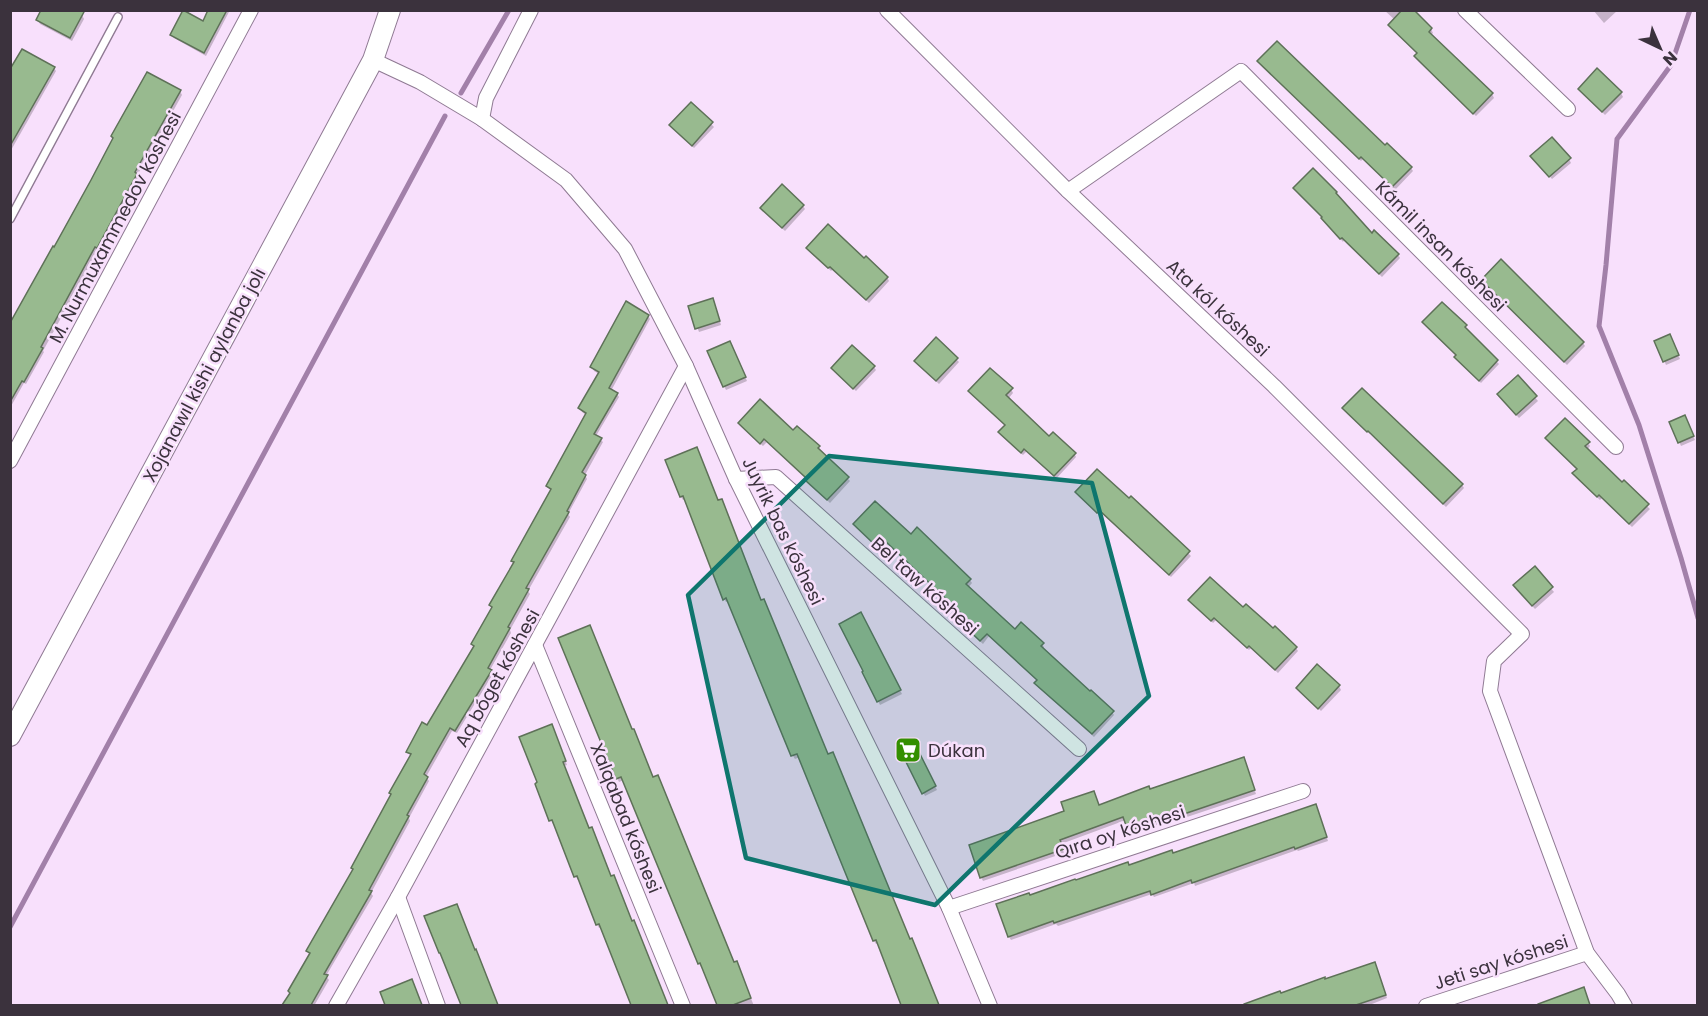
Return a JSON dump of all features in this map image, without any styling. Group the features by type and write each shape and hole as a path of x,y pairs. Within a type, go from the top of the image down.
{"main road":[{"name":"Xojanawıl kishi aylanba jolı","path":"10,736 373,60 390,10"}],"street":[{"name":"M. Nurmuxammedov kóshesi","path":"10,461 251,10"},
{"path":"482,119 486,98 531,10"},
{"name":"Ata kól kóshesi","path":"887,10 1068,191 1274,386 1522,634 1494,661 1490,691 1587,953"},
{"path":"1465,10 1568,109"},
{"name":"Juyrik bas kóshesi","path":"373,60 420,82 482,119 566,180 625,249 686,366 736,479 949,908 990,1005"},
{"name":"Kámil insan kóshesi","path":"1068,191 1241,71 1616,447"},
{"name":"Aq bóget kóshesi","path":"336,1005 398,897 686,366"},
{"name":"Bel taw kóshesi","path":"736,479 776,477 1079,749"},
{"name":"Xalqabad kóshesi","path":"535,645 683,1005"},
{"name":"Qıra oy kóshesi","path":"949,908 1303,791"},
{"path":"398,897 438,1005"},
{"path":"1587,953 1625,1005"},
{"name":"Jeti say kóshesi","path":"1426,1005 1587,953"}],"lane":[{"path":"10,219 118,17"}],"highlighted area":[{"path":"829,456 1092,483 1149,696 935,905 746,858 688,595"}],"building":[{"path":"41,10 85,10 70,38 36,20"},
{"path":"183,10 203,21 208,10 227,10 204,53 170,35"},
{"path":"1402,10 1414,10 1432,28 1429,32 1493,93 1473,114 1414,56 1417,53 1388,25"},
{"path":"1277,41 1385,145 1387,143 1412,167 1392,187 1361,157 1359,159 1257,61"},
{"path":"22,49 55,67 10,146 10,69"},
{"path":"1597,68 1622,92 1602,112 1578,89"},
{"path":"147,72 181,90 135,172 137,174 97,248 95,247 41,347 43,348 10,402 10,323 91,180 113,138 111,136"},
{"path":"691,102 713,122 692,146 669,125"},
{"path":"1552,137 1571,158 1549,177 1530,156"},
{"path":"1313,168 1372,233 1374,230 1399,254 1379,274 1342,238 1340,239 1293,188"},
{"path":"782,184 804,205 782,228 760,208"},
{"path":"828,224 888,277 866,300 806,248"},
{"path":"1501,259 1584,342 1564,362 1481,280"},
{"path":"713,298 720,321 695,329 688,306"},
{"path":"626,301 649,315 609,388 618,393 594,434 602,438 582,472 586,475 567,511 569,512 526,588 529,589 488,668 492,670 455,731 450,728 424,774 428,777 407,815 409,816 369,890 372,891 324,974 328,975 311,1005 282,1005 310,953 306,951 353,869 351,868 411,754 406,752 422,722 427,725 474,646 471,644 492,607 489,605 551,489 546,486 586,413 578,408 599,372 590,367"},
{"path":"1442,302 1467,325 1465,327 1498,360 1479,381 1422,322"},
{"path":"1670,334 1679,355 1663,362 1654,341"},
{"path":"936,337 958,358 936,381 914,361"},
{"path":"730,341 746,377 723,387 707,351"},
{"path":"852,345 875,366 853,389 831,368"},
{"path":"990,368 1013,388 1006,395 1049,436 1053,432 1076,453 1054,476 1024,449 1021,453 998,432 1005,425 968,391"},
{"path":"1518,375 1537,396 1516,415 1497,394"},
{"path":"1362,388 1463,484 1443,504 1342,408"},
{"path":"760,399 793,430 797,426 820,446 818,448 849,477 827,500 764,439 760,444 738,423"},
{"path":"1685,415 1694,436 1678,443 1669,422"},
{"path":"1565,418 1590,442 1585,446 1622,482 1624,480 1649,504 1629,524 1572,473 1577,469 1545,438"},
{"path":"697,447 718,500 722,499 761,600 764,599 828,754 833,752 939,1005 901,1005 797,754 791,756 726,598 723,600 683,496 680,497 665,460"},
{"path":"1097,469 1129,498 1131,496 1190,551 1169,575 1100,511 1097,513 1075,492"},
{"path":"875,501 911,534 917,527 971,579 966,584 1015,629 1021,622 1044,643 1041,646 1114,711 1092,734 1034,683 1037,680 987,634 980,641 958,620 963,615 882,538 875,545 853,524"},
{"path":"1535,566 1553,587 1532,606 1513,585"},
{"path":"1210,577 1243,607 1246,604 1273,628 1275,626 1297,647 1275,670 1249,646 1247,648 1214,618 1211,621 1188,600"},
{"path":"861,612 901,690 877,702 839,624"},
{"path":"590,625 653,777 658,775 734,962 737,961 751,998 733,1005 717,1005 621,777 616,779 558,638"},
{"path":"1317,664 1340,685 1318,709 1296,688"},
{"path":"552,724 566,761 563,762 589,828 592,827 611,876 614,875 668,1005 631,1005 599,924 596,925 577,876 574,877 552,820 549,821 535,784 537,782 519,737"},
{"path":"913,740 936,786 922,794 900,747"},
{"path":"1244,757 1255,790 1128,831 1123,817 1060,840 1064,849 980,878 969,845 1064,811 1061,802 1094,791 1099,805 1149,786 1150,789"},
{"path":"1316,804 1327,837 1192,883 1191,880 1151,895 1150,891 1008,937 996,904 1128,862 1129,865 1172,850 1173,853"},
{"path":"457,904 498,1005 461,1005 424,916"},
{"path":"1375,962 1386,995 1356,1005 1244,1005 1280,991 1281,993"},
{"path":"412,979 422,1005 385,1005 380,992"},
{"path":"1584,987 1590,1005 1538,1005 1538,1004"}],"waterway":[{"path":"461,93 509,10"},
{"path":"1690,10 1671,65 1617,139 1599,326 1639,425 1698,618"},
{"path":"10,927 445,116"}],"place":[{"name":"Dúkan","path":"908,750"}]}
